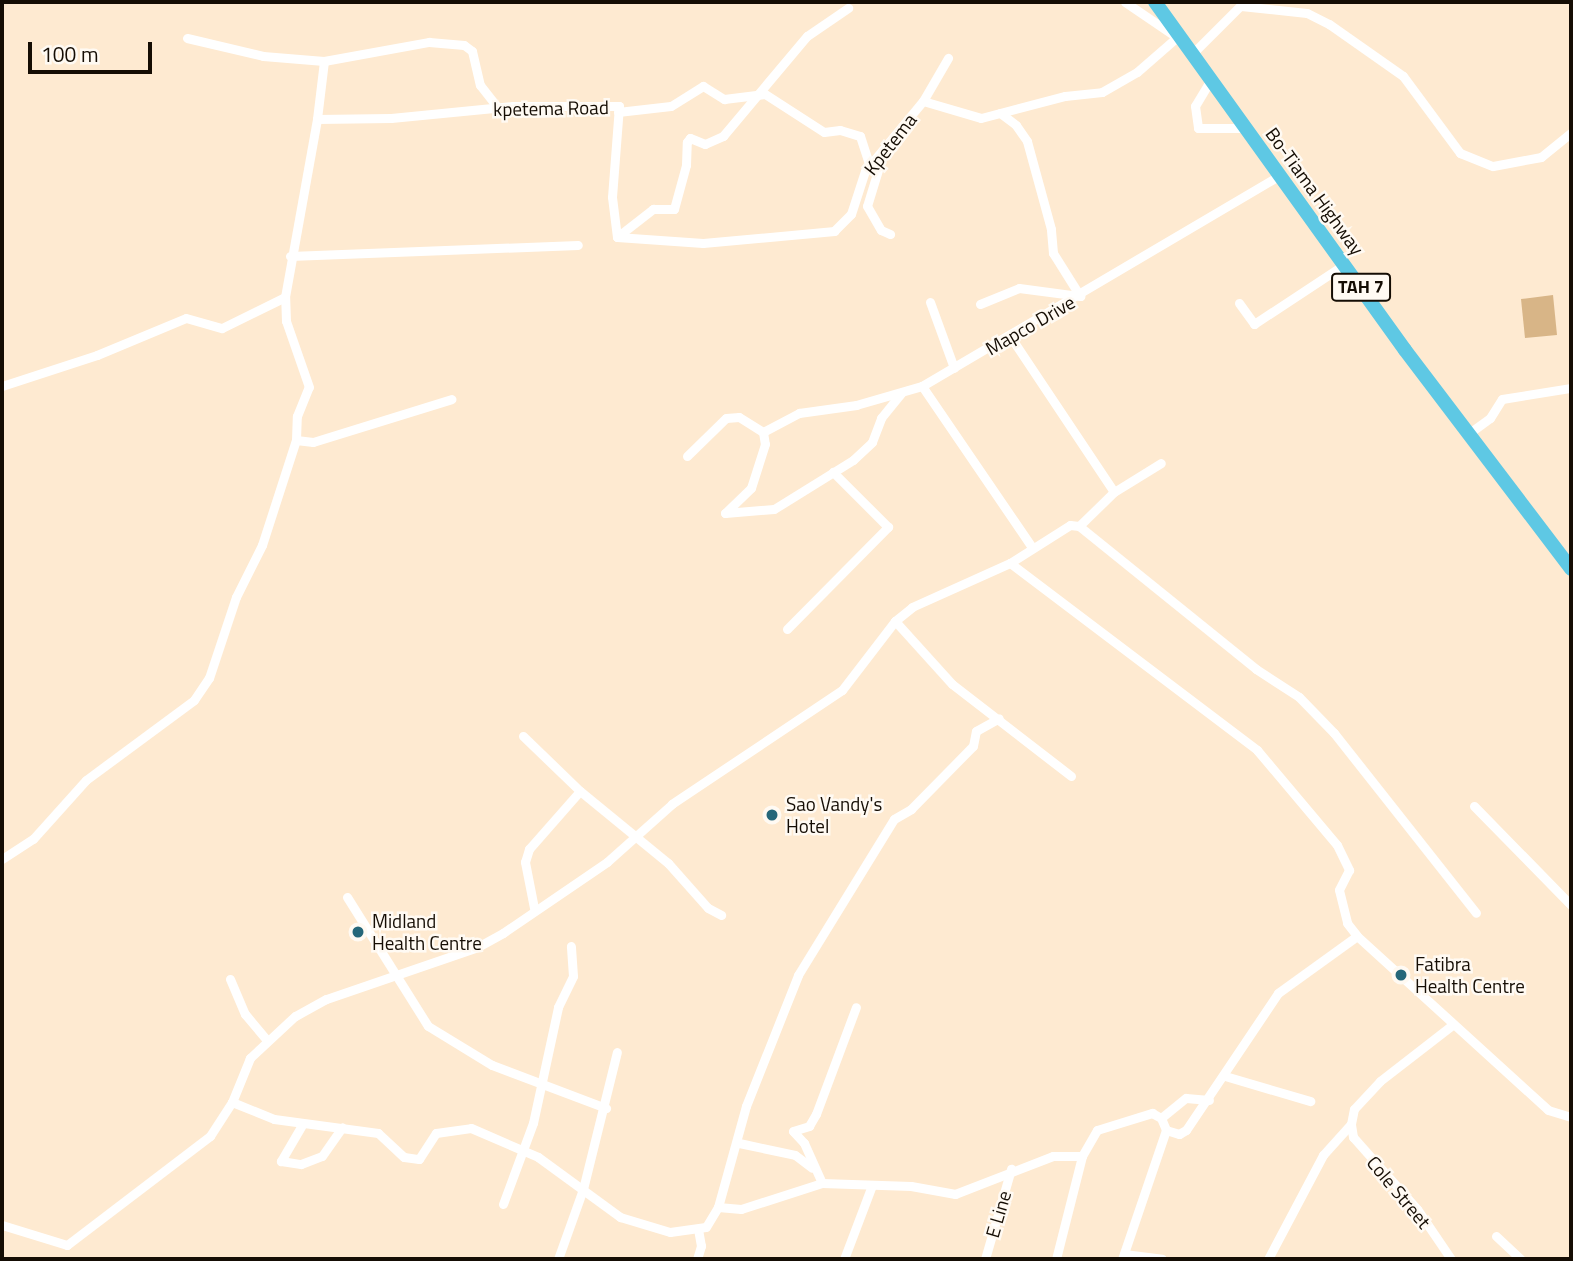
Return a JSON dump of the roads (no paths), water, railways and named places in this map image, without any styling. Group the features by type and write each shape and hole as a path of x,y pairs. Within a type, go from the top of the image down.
{"highway":[{"name":"Bo-Tiama Highway","path":"1155,2 1177,38 1468,434 1571,569"}],"street":[{"path":"923,101 981,118 1065,96 1102,92 1137,72 1177,38 1125,2"},
{"path":"1191,55 1242,4 1273,4 1307,13 1329,24 1403,76 1460,153 1493,166 1541,158 1571,133"},
{"path":"617,237 653,209 674,209 687,165 687,142 690,138 705,144 723,136 753,96 807,36 848,8"},
{"path":"187,38 263,56 324,61 429,42 464,45 472,51 480,85 498,108"},
{"name":"Kpetema","path":"617,237 703,243 834,231 851,214 870,167 923,101 948,58"},
{"path":"2,859 33,839 86,780 194,700 209,678 236,597 262,545 296,440 297,416 309,387 286,321 285,297 290,256 318,132 324,61"},
{"path":"1210,81 1195,106 1198,128 1244,128"},
{"path":"618,112 671,106 703,86 724,99 765,93 824,132 840,130 860,136 870,167"},
{"name":"kpetema Road","path":"317,119 391,118 498,108 619,106 612,197 617,237"},
{"path":"1000,113 1016,125 1027,142 1051,229 1053,254 1080,296"},
{"path":"882,155 866,206 881,230 890,234"},
{"name":"Mapco Drive","path":"763,432 799,413 922,386 1080,296 1280,175"},
{"path":"290,256 578,245"},
{"path":"1239,303 1254,324 1345,264"},
{"path":"980,304 1019,288 1080,296"},
{"path":"2,386 97,355 186,318 222,328 285,297"},
{"path":"930,302 954,368"},
{"path":"1010,336 1114,492"},
{"path":"922,386 1032,547"},
{"path":"1468,434 1490,418 1502,399 1571,388"},
{"path":"687,456 726,418 738,417 763,432 765,444 751,488 725,513 774,509 833,472 872,442 881,418 902,392"},
{"path":"296,440 313,442 452,398"},
{"path":"1079,526 1114,492 1161,463"},
{"path":"786,629 888,527 833,472"},
{"path":"2,1225 67,1245 210,1136 232,1102 250,1058 267,1040 310,1007 395,974 478,947 534,908 582,881 673,804 850,683 895,621 912,607 1010,563 1070,525 1079,526 1256,669 1299,697 1334,733 1476,913"},
{"path":"1010,563 1257,750 1341,852 1349,870 1339,890 1347,923 1357,936 1451,1026 1548,1110 1571,1116"},
{"path":"895,621 952,684 1071,776"},
{"path":"232,1102 302,1125 342,1127 378,1133 404,1157 419,1159 436,1133 447,1128 471,1128 524,1151 636,1224 670,1232 706,1227 718,1207 763,1058 798,975 885,831 973,746 976,732 999,718"},
{"path":"523,736 580,792 684,878 708,908 721,915"},
{"path":"534,908 526,862 529,849 580,792"},
{"path":"1474,806 1571,905"},
{"path":"347,897 428,1026 474,1057 606,1108"},
{"path":"1166,1130 1179,1133 1186,1130 1209,1100 1278,993 1357,936"},
{"path":"503,1203 524,1151 558,1007 573,976 572,946"},
{"path":"230,979 246,1014 267,1040"},
{"path":"822,1183 813,1169 804,1143 793,1131 808,1126 816,1114 856,1007"},
{"path":"1268,1259 1323,1155 1351,1124 1354,1109 1380,1080 1451,1026"},
{"path":"558,1259 583,1189 606,1108 617,1052"},
{"path":"1225,1076 1310,1101"},
{"path":"1161,1118 1186,1098 1209,1100"},
{"path":"1056,1259 1082,1156 1092,1146 1097,1130 1152,1113 1161,1118 1166,1130 1123,1257 1162,1259"},
{"name":"Cole Street","path":"1351,1124 1353,1137 1417,1209 1451,1259"},
{"path":"302,1125 281,1161 301,1164 322,1156 342,1127"},
{"path":"739,1143 795,1155 813,1169"},
{"path":"718,1207 741,1209 822,1183 871,1188 911,1186 954,1194 1011,1169 1053,1156 1082,1156"},
{"name":"E Line","path":"985,1259 1011,1169"},
{"path":"844,1259 871,1188"},
{"path":"697,1259 698,1229"},
{"path":"1496,1236 1521,1259"}],"place":[{"name":"Sao Vandy's Hotel","path":"772,815"},
{"name":"Midland Health Centre","path":"358,932"},
{"name":"Fatibra Health Centre","path":"1401,975"}]}
